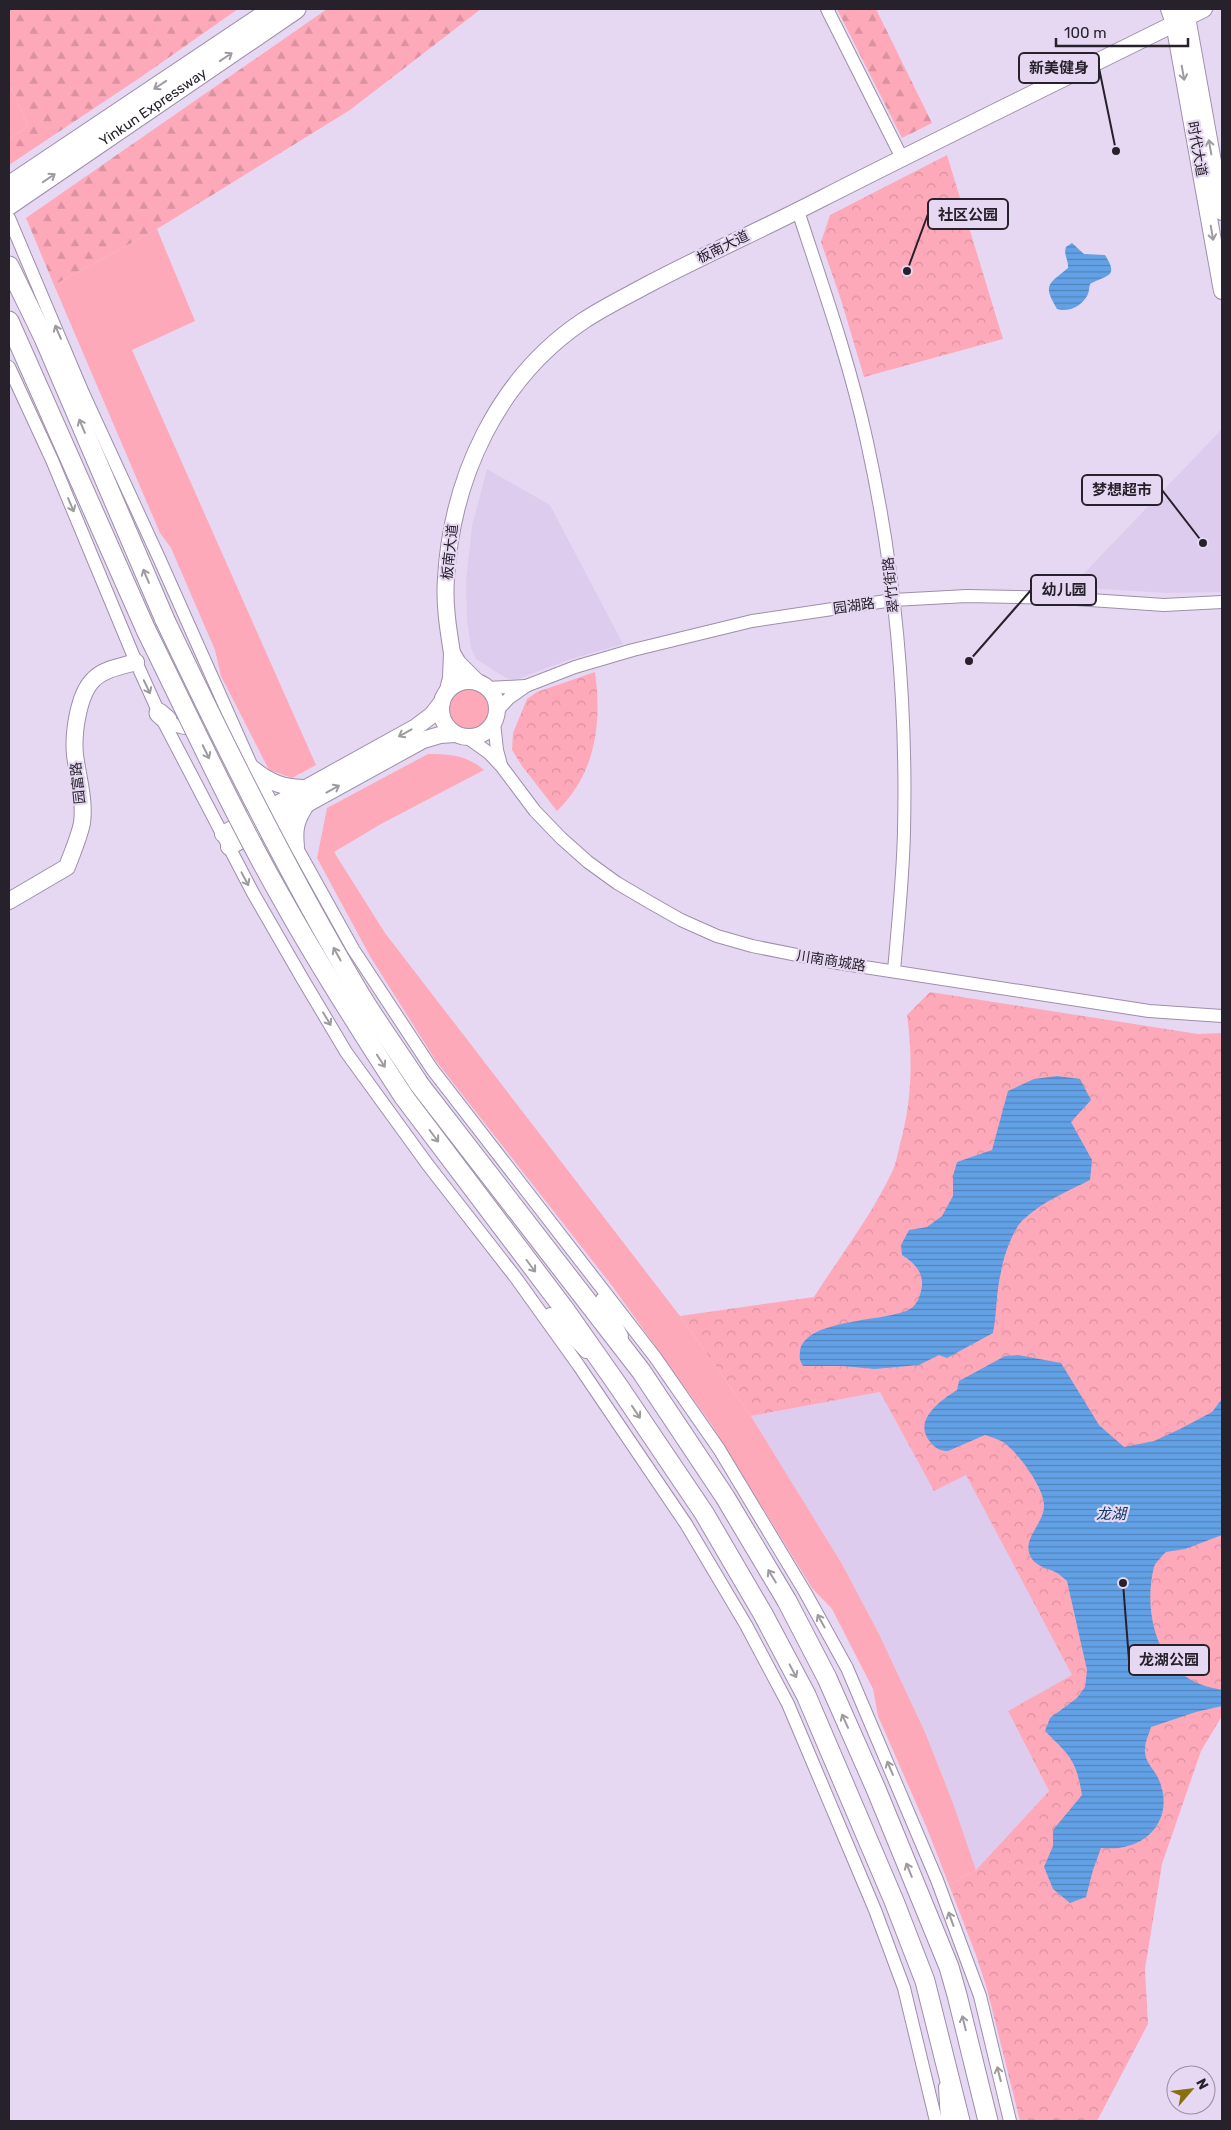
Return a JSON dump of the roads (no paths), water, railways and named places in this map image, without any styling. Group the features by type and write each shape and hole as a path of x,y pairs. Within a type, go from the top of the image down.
{"highway":[{"name":"Yinkun Expressway","path":"9,186 273,9"},
{"name":"Yinkun Expressway","path":"9,205 296,9"},
{"path":"9,266 44,338 165,620 238,773 356,988 419,1084 641,1372 725,1497 787,1601 827,1678 876,1790 948,1967 988,2121"},
{"path":"9,321 146,630 221,782 284,902 340,999 404,1098 565,1310 704,1513 763,1614 806,1694 850,1796 927,1990 960,2121"},
{"path":"971,2050 1001,2121"}],"main road":[{"name":"板南大道","path":"445,696 452,667 447,616 446,579 451,531 458,497 469,464 494,415 529,369 557,342 582,322 610,304 696,259 798,211 1178,14 1204,9"},
{"name":"时代大道","path":"1178,14 1222,212"},
{"name":"时代大道","path":"1178,14 1222,291"},
{"path":"226,841 307,796 423,740 440,735 462,736 486,732 496,717 495,698 458,663 452,653"},
{"name":"园富路","path":"9,901 67,867 82,823 81,789 75,753 77,722 82,695 94,679 111,670 136,662"},
{"path":"296,847 294,830 307,796 416,727 432,714 445,696 458,683 470,681 482,685"},
{"path":"445,696 443,720 462,736"},
{"path":"252,769 277,785 290,788 307,796"}],"street":[{"path":"827,9 902,158"},
{"name":"翠竹街路","path":"798,211 851,375 867,441 886,540 901,694 904,831 901,900 894,971"},
{"path":"9,218 83,393 160,558 252,769 353,949"},
{"path":"44,338 83,393"},
{"path":"9,367 52,460 136,662 226,841 302,978 346,1052 428,1165 516,1278 579,1366 686,1524 746,1624 788,1704 875,1910 904,1988 936,2121"},
{"path":"35,380 52,460"},
{"name":"园湖路","path":"526,686 633,650 752,621 893,600 967,596 1061,598 1164,605 1222,602"},
{"path":"482,685 526,686"},
{"path":"502,767 497,750 496,717 509,698 526,686"},
{"path":"163,717 175,726 184,729 194,729 203,725 215,709 216,689"},
{"path":"462,736 489,753 502,767"},
{"name":"川南商城路","path":"502,767 535,811 581,856 617,883 681,920 717,936 752,946 832,962 1149,1011 1222,1016"},
{"path":"302,978 297,960 299,950 304,942 320,932 330,932 347,940 432,1069 655,1357 742,1485 847,1668 937,1880 980,1996 1010,2121"},
{"path":"584,1264 641,1372"},
{"path":"516,1278 619,1387"},
{"path":"944,2060 947,2121"}],"water":[{"path":"1072,243 1084,254 1105,255 1111,272 1109,275 1090,284 1087,296 1078,306 1066,310 1057,309 1052,301 1049,289 1052,281 1068,268 1065,250"},
{"path":"1057,1076 1080,1079 1091,1100 1071,1122 1092,1160 1090,1180 1039,1207 1024,1219 1016,1229 1006,1251 1002,1266 993,1333 947,1358 939,1355 919,1365 875,1369 842,1366 803,1366 800,1352 805,1341 815,1333 830,1327 899,1313 910,1309 915,1304 919,1299 922,1288 921,1275 913,1264 902,1255 901,1245 909,1230 927,1227 942,1216 953,1196 953,1176 957,1162 992,1150 1008,1091 1034,1079"},
{"name":"龙湖","path":"1018,1355 1061,1363 1099,1425 1124,1447 1154,1441 1180,1429 1212,1412 1222,1399 1222,1535 1185,1549 1166,1552 1154,1567 1150,1595 1153,1624 1157,1637 1170,1662 1190,1679 1222,1690 1222,1706 1196,1712 1151,1727 1145,1754 1163,1791 1164,1802 1159,1822 1153,1831 1136,1843 1121,1848 1101,1848 1086,1897 1070,1903 1053,1889 1044,1867 1053,1846 1053,1830 1082,1795 1077,1773 1071,1759 1045,1731 1050,1718 1077,1698 1085,1687 1087,1670 1067,1581 1057,1573 1037,1564 1029,1552 1030,1539 1043,1512 1043,1498 1029,1471 1016,1454 1003,1442 985,1435 948,1451 943,1451 931,1443 924,1427 930,1412 943,1399 957,1390 959,1381 1005,1356"}],"place":[{"name":"新美健身","path":"1116,151"},
{"name":"社区公园","path":"907,271"},
{"name":"梦想超市","path":"1203,543"},
{"name":"幼儿园","path":"969,661"},
{"name":"龙湖公园","path":"1123,1583"}]}
